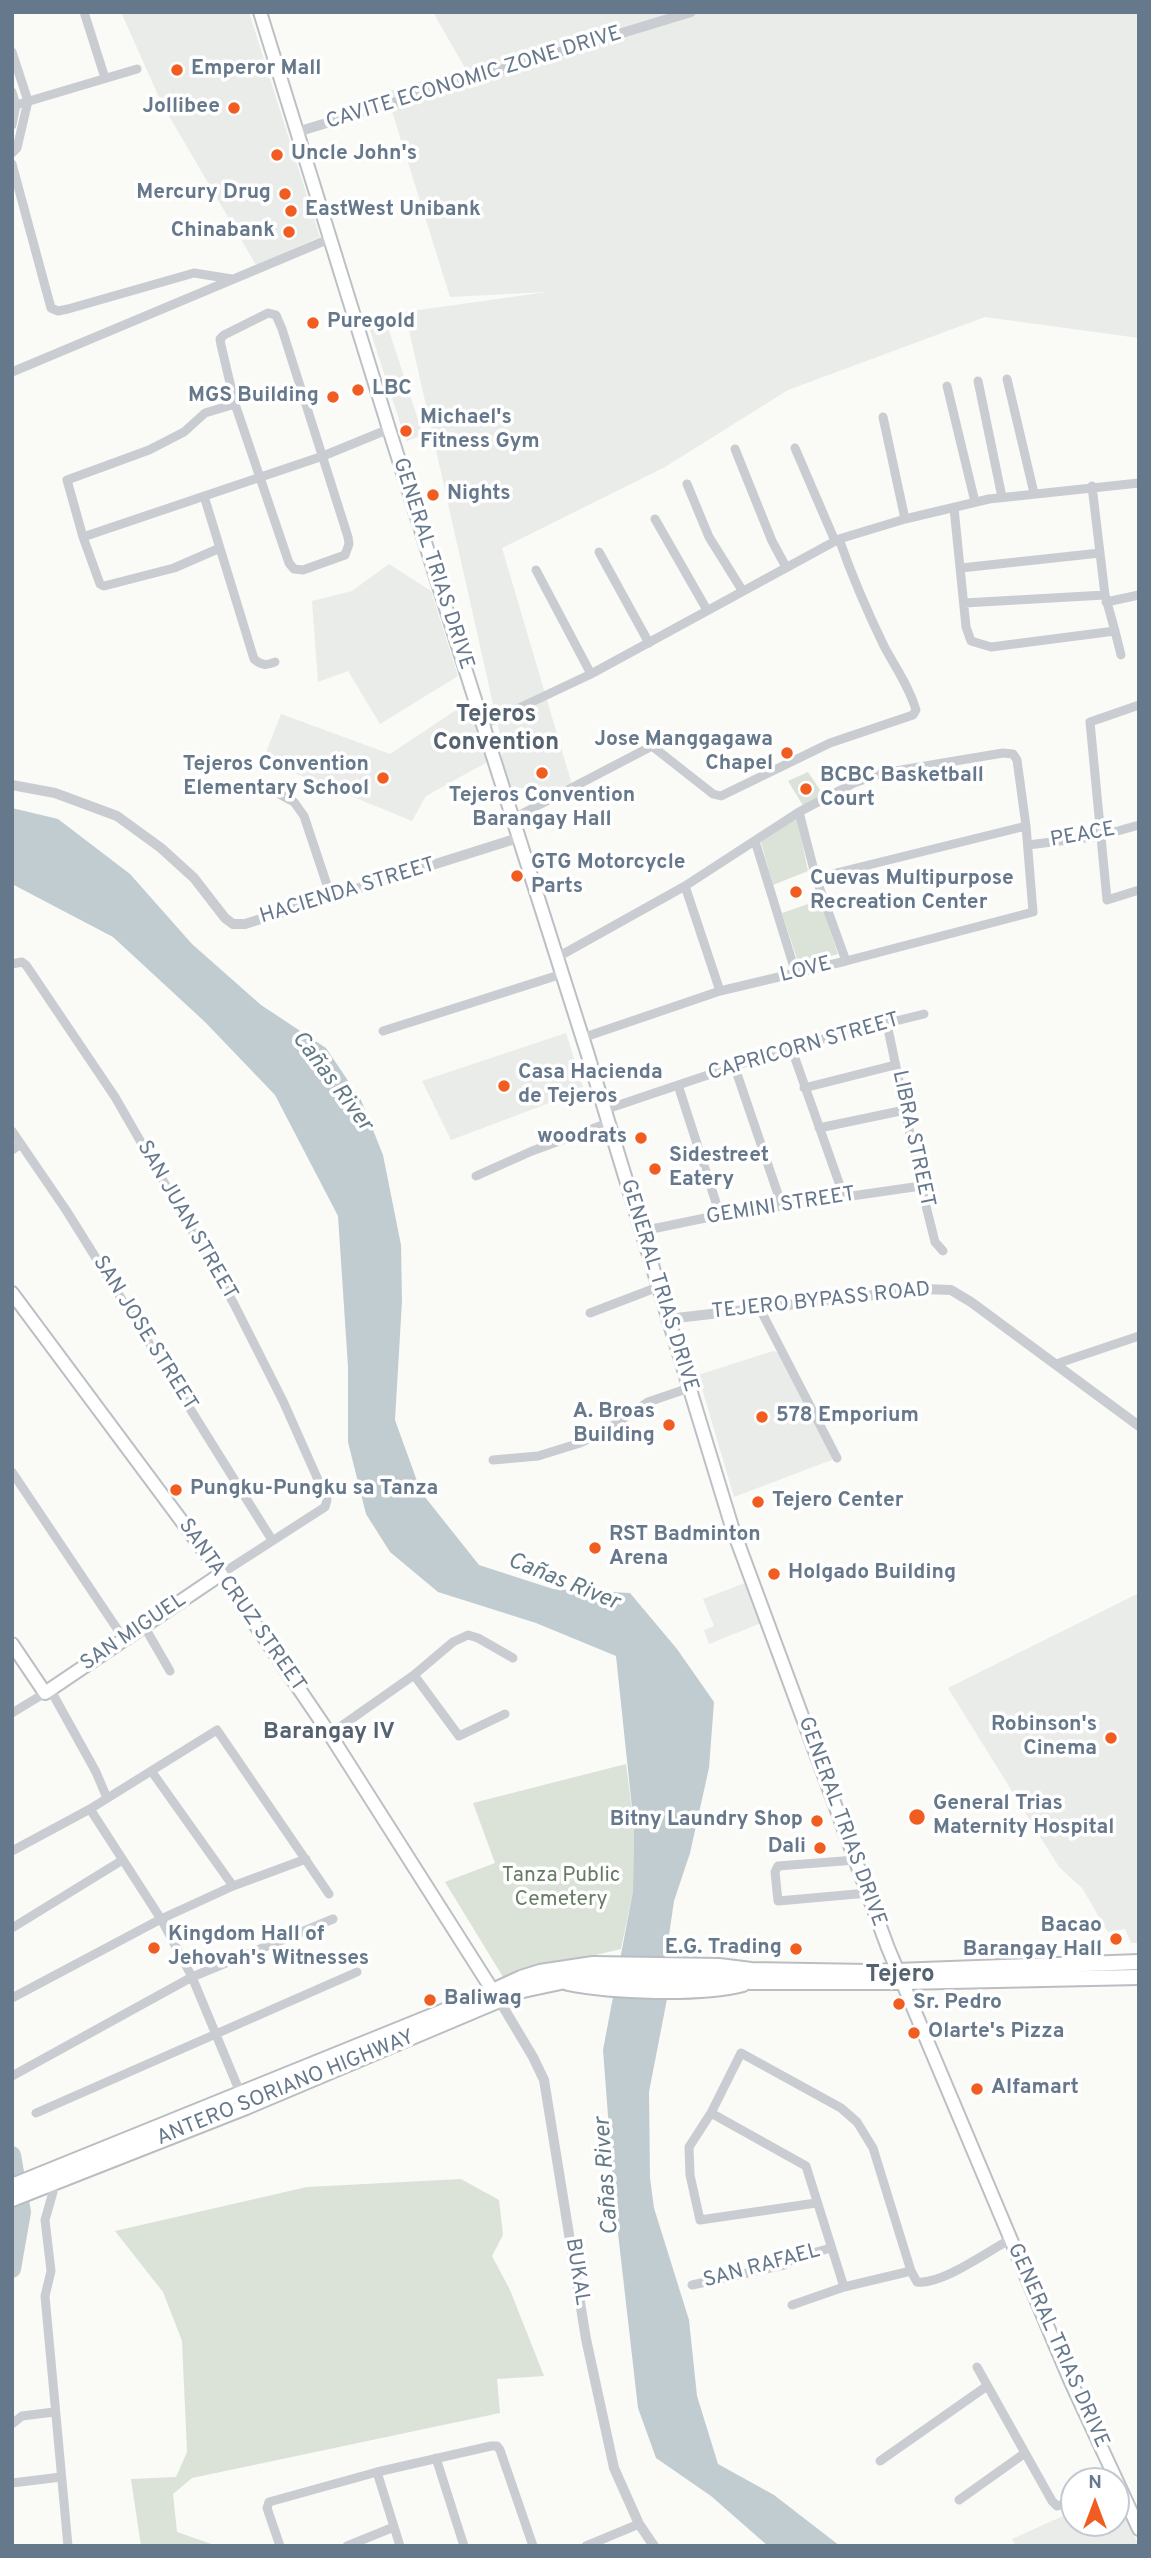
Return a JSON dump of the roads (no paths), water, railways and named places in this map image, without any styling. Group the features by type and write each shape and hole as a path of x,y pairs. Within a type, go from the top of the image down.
{"main road":[{"name":"GENERAL TRIAS DRIVE","path":"260,12 329,239 582,1038 732,1527 900,1977 1109,2467"},
{"name":"SANTA CRUZ STREET","path":"12,1293 221,1574 330,1734 496,1995"},
{"name":"SAN MIGUEL","path":"47,1691 221,1574"},
{"path":"12,1644 47,1691"},
{"name":"ANTERO SORIANO HIGHWAY","path":"900,1977 1139,1962"},
{"name":"ANTERO SORIANO HIGHWAY","path":"12,2199 34,2184 496,1995 521,1978 559,1975 719,1974 1139,1977"},
{"name":"ANTERO SORIANO HIGHWAY","path":"592,1976 677,1990 719,1990 751,1976"},
{"name":"ANTERO SORIANO HIGHWAY","path":"12,2186 34,2184"},
{"name":"GENERAL TRIAS DRIVE","path":"1130,2511 1139,2529"}],"street":[{"path":"84,12 105,78"},
{"name":"CAVITE ECONOMIC ZONE DRIVE","path":"297,132 691,12"},
{"path":"12,52 28,101 18,148 12,153"},
{"path":"16,105 137,69"},
{"path":"12,92 16,105 12,125"},
{"path":"12,164 51,308 58,311 68,309 194,273 234,279"},
{"path":"12,372 329,239"},
{"path":"261,314 276,315 323,456 348,537 348,551 341,558 303,570 292,567 235,404 220,339 224,335 261,314"},
{"path":"1007,379 1034,493"},
{"path":"978,381 1002,497"},
{"path":"947,387 975,502"},
{"path":"220,548 174,568 104,586 100,584 83,537 67,480 149,450 184,432 205,413 235,404"},
{"path":"883,417 905,519"},
{"path":"83,537 323,456 389,429"},
{"path":"512,819 652,746 713,794 721,796 830,743 913,715 916,710 912,694 858,591 795,448"},
{"path":"735,449 772,541 786,567"},
{"path":"483,725 591,674 837,540 905,519 975,502 1139,482"},
{"path":"687,484 709,537 742,590"},
{"path":"1092,486 1105,599 1121,655"},
{"path":"204,496 254,659 261,664 275,662"},
{"path":"954,508 966,627 971,641 990,647 1115,631"},
{"path":"655,519 707,610"},
{"path":"599,552 649,643"},
{"path":"961,568 1100,554"},
{"path":"536,570 591,674"},
{"path":"964,603 1105,599 1139,594"},
{"path":"1138,709 1090,722 1107,900 1139,890"},
{"path":"556,958 685,886 799,812 854,783 883,773 1003,753 1013,754 1017,760 1028,845"},
{"name":"HACIENDA STREET","path":"12,785 55,793 117,816 161,848 194,878 225,918 233,924 245,924 518,838"},
{"path":"270,789 294,802 304,816 331,897"},
{"path":"799,812 816,878 846,961"},
{"name":"PEACE","path":"1028,845 1100,836 1139,825"},
{"path":"816,878 1026,826"},
{"path":"755,841 796,974"},
{"name":"LOVE","path":"582,1038 720,991 796,974 1033,912 1028,845"},
{"path":"685,886 720,991"},
{"name":"SAN JUAN STREET","path":"12,964 22,962 26,965 115,1097 234,1304 283,1401 327,1504"},
{"path":"383,1031 562,974"},
{"name":"CAPRICORN STREET","path":"476,1177 678,1085 791,1047 925,1014"},
{"name":"LIBRA STREET","path":"887,1024 920,1186 935,1242 943,1251"},
{"path":"791,1047 844,1197"},
{"path":"734,1065 782,1206"},
{"path":"804,1088 895,1065"},
{"path":"678,1085 720,1215"},
{"path":"819,1128 905,1111"},
{"name":"SAN JOSE STREET","path":"12,1131 66,1210 272,1539"},
{"path":"12,1150 21,1144"},
{"name":"GEMINI STREET","path":"642,1231 720,1215 920,1186"},
{"path":"590,1314 659,1287"},
{"name":"TEJERO BYPASS ROAD","path":"668,1319 924,1289 951,1290 1139,1426"},
{"path":"759,1307 837,1458"},
{"path":"1056,1364 1139,1336"},
{"path":"494,1460 538,1456 580,1443 605,1431 649,1402 689,1388"},
{"path":"12,1472 124,1639"},
{"name":"SAN MIGUEL","path":"221,1574 327,1504"},
{"path":"144,1626 170,1671"},
{"path":"330,1734 414,1675 453,1642 468,1635 513,1658"},
{"path":"414,1675 459,1736 505,1714"},
{"path":"12,1713 47,1691 96,1772 107,1798"},
{"path":"12,1851 152,1772 217,1730 329,1894"},
{"path":"152,1772 233,1886"},
{"path":"90,1808 160,1919 192,1977 244,2100"},
{"path":"12,1998 160,1919 233,1886 306,1859"},
{"path":"856,1860 778,1866 775,1872 778,1901 867,1893"},
{"path":"12,1928 121,1861"},
{"path":"12,2076 192,1977 333,1919"},
{"path":"36,2113 357,1972"},
{"name":"BUKAL","path":"496,1995 544,2080 586,2339 614,2468 639,2524 654,2546"},
{"path":"817,2203 699,2220 691,2175 690,2147 741,2053 841,2108 857,2122 873,2148 917,2282 925,2283 943,2276 1011,2239"},
{"path":"710,2113 806,2166 844,2287"},
{"path":"50,2178 53,2192 45,2220 51,2272 44,2296 68,2546"},
{"name":"SAN RAFAEL","path":"692,2285 784,2265 794,2258 831,2248"},
{"path":"792,2305 844,2287 912,2271"},
{"path":"977,2367 1025,2453 1057,2506 1060,2505"},
{"path":"880,2461 987,2386"},
{"path":"12,2424 22,2416 54,2412"},
{"path":"280,2546 267,2508 269,2502 377,2472 496,2446 533,2546"},
{"path":"959,2500 1025,2453"},
{"path":"436,2458 464,2546"},
{"path":"377,2472 400,2546"},
{"path":"12,2483 61,2477"},
{"path":"586,2546 639,2524"},
{"path":"347,2546 394,2527"}],"water":[{"name":"Cañas River","path":"12,808 58,819 130,874 192,944 261,1005 326,1048 361,1100 383,1155 401,1245 402,1301 395,1420 421,1492 479,1565 553,1589 630,1593 677,1649 714,1702 709,1768 690,1853 674,1901 667,1949 667,1999 649,2092 650,2178 654,2208 689,2320 697,2396 718,2464 774,2495 840,2546 768,2546 711,2496 656,2458 638,2408 615,2207 603,2050 633,1891 634,1827 616,1656 536,1623 438,1592 390,1552 366,1514 348,1442 348,1367 338,1216 275,1095 205,1022 113,937 12,884"}],"waterway":[{"path":"12,2155 22,2212 12,2269"}],"place":[{"name":"Emperor Mall","path":"177,70"},
{"name":"Jollibee","path":"234,108"},
{"name":"Uncle John's","path":"277,155"},
{"name":"Mercury Drug","path":"285,194"},
{"name":"EastWest Unibank","path":"291,211"},
{"name":"Chinabank","path":"289,232"},
{"name":"Puregold","path":"313,323"},
{"name":"LBC","path":"358,390"},
{"name":"MGS Building","path":"333,397"},
{"name":"Michael's Fitness Gym","path":"406,431"},
{"name":"Nights","path":"433,495"},
{"name":"Jose Manggagawa Chapel","path":"787,753"},
{"name":"Tejeros Convention Barangay Hall","path":"542,773"},
{"name":"Tejeros Convention Elementary School","path":"383,778"},
{"name":"BCBC Basketball Court","path":"806,789"},
{"name":"GTG Motorcycle Parts","path":"517,876"},
{"name":"Cuevas Multipurpose Recreation Center","path":"796,892"},
{"name":"Casa Hacienda de Tejeros","path":"504,1086"},
{"name":"woodrats","path":"641,1138"},
{"name":"Sidestreet Eatery","path":"655,1169"},
{"name":"578 Emporium","path":"762,1417"},
{"name":"A. Broas Building","path":"669,1425"},
{"name":"Pungku-Pungku sa Tanza","path":"176,1490"},
{"name":"Tejero Center","path":"758,1502"},
{"name":"RST Badminton Arena","path":"595,1548"},
{"name":"Holgado Building","path":"774,1574"},
{"name":"Robinson's Cinema","path":"1111,1738"},
{"name":"General Trias Maternity Hospital","path":"917,1817"},
{"name":"Bitny Laundry Shop","path":"817,1821"},
{"name":"Dali","path":"820,1848"},
{"name":"Bacao Barangay Hall","path":"1116,1939"},
{"name":"Kingdom Hall of Jehovah's Witnesses","path":"154,1948"},
{"name":"E.G. Trading","path":"796,1949"},
{"name":"Baliwag","path":"430,2000"},
{"name":"Sr. Pedro","path":"899,2004"},
{"name":"Olarte's Pizza","path":"914,2033"},
{"name":"Alfamart","path":"977,2089"}],"district":[{"name":"Tejeros Convention","path":"496,730"},
{"name":"Barangay IV","path":"329,1733"},
{"name":"Tejero","path":"900,1976"}],"park label":[{"name":"Tanza Public Cemetery","path":"561,1889"}]}
